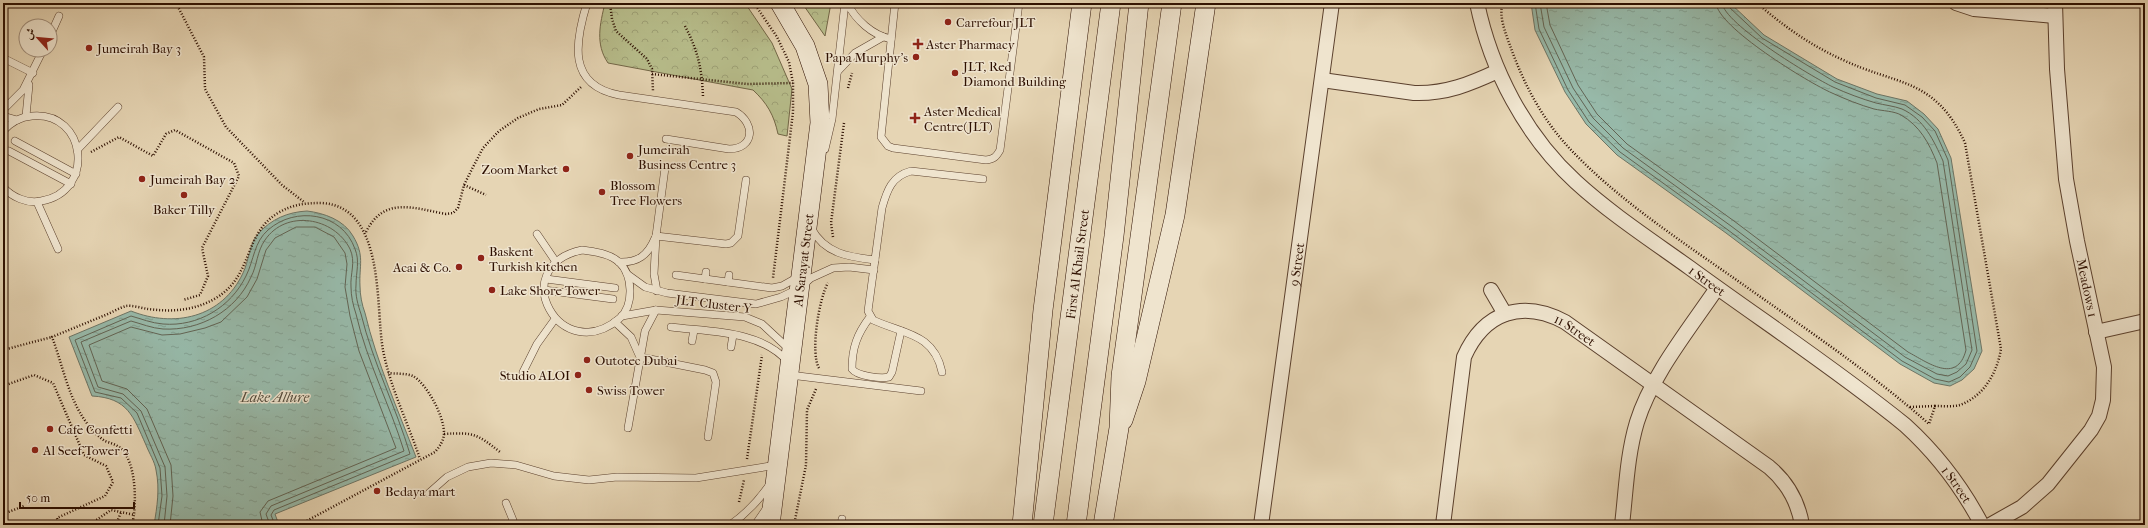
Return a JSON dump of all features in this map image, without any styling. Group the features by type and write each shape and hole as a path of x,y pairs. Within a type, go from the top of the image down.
{"main road":[{"name":"Al Sarayat Street","path":"770,525 820,123 818,84 805,46 780,3"},
{"path":"1022,525 1041,324 1082,3"},
{"name":"First Al Khail Street","path":"1043,525 1111,3"},
{"path":"1076,525 1113,243 1139,3"},
{"path":"1103,525 1118,428 1121,376 1172,3"},
{"path":"1118,428 1136,381 1173,222 1206,3"}],"street":[{"name":"9 Street","path":"1261,525 1332,3"},
{"name":"1 Street","path":"1477,3 1488,46 1498,71 1515,104 1536,136 1575,181 1610,210 1905,424 1922,439 1950,472 1982,525"},
{"path":"1956,3 1974,9 2055,9"},
{"name":"Meadows 1","path":"1990,525 2022,507 2040,492 2091,430 2099,416 2105,384 2104,367 2077,241 2066,179 2057,69 2055,9"},
{"path":"1322,80 1414,93 1429,93 1459,88 1498,71"},
{"path":"1622,525 1632,441 1637,422 1653,385 1717,288"},
{"path":"1491,290 1505,314"},
{"name":"11 Street","path":"1443,525 1464,357 1470,343 1491,321 1505,314 1520,311 1536,311 1551,315 1565,322 1780,476 1796,500 1802,525"},
{"path":"2096,332 2145,321"}],"lane":[{"path":"587,3 581,21 576,50 578,61 589,80 609,93 736,112 744,117 749,125 746,143 738,149 729,149 666,139"},
{"path":"811,204 827,140 838,71 846,3"},
{"path":"846,3 858,20 883,37 891,39"},
{"path":"896,3 881,137 884,142 893,148 992,159 997,156 1001,144 1020,3"},
{"path":"838,71 855,53 883,37"},
{"path":"3,58 33,73"},
{"path":"3,110 16,99 30,80 40,58"},
{"path":"26,116 30,80"},
{"path":"78,153 118,107"},
{"path":"3,131 17,120 26,116 40,115 53,119 64,126 73,137 78,153 76,174 71,184 56,197 37,202 26,201 15,197 3,186"},
{"path":"3,116 17,120"},
{"path":"14,141 76,174"},
{"path":"9,151 71,184"},
{"path":"657,291 654,274 656,236 665,168"},
{"path":"942,372 937,356 927,343 918,337 873,320 868,312 882,208 889,187 895,179 911,170 983,179"},
{"path":"656,236 726,244 731,243 738,236 746,180"},
{"path":"37,202 58,249"},
{"path":"808,223 815,235 825,245 836,252 851,257 876,260"},
{"path":"537,234 556,262"},
{"path":"523,372 537,344 555,319 545,300 544,290 546,278 556,262 568,253 582,250 607,255 619,262 629,263 639,260 647,254 656,236"},
{"name":"JLT Cluster Y","path":"555,319 559,324 571,329 585,332 599,330 615,322 622,316 628,303 630,288 627,274 619,262"},
{"path":"676,275 772,288 811,278 833,268 849,267 874,270"},
{"path":"705,279 706,272"},
{"name":"JLT Cluster Y","path":"627,274 646,287 657,291 756,304 773,301 801,281"},
{"path":"728,282 730,274"},
{"path":"546,278 615,288"},
{"path":"544,290 613,299"},
{"path":"628,428 645,331 656,310"},
{"name":"JLT Cluster Y","path":"622,316 656,310 754,320 762,324 791,364"},
{"path":"870,317 860,330 853,350 852,369 855,372 883,378 889,377 892,372 900,331"},
{"path":"615,322 631,337 640,357"},
{"path":"671,327 733,335 764,343 783,356 791,364 921,391"},
{"path":"692,341 694,330"},
{"path":"731,347 733,335"},
{"path":"640,357 706,370 714,373 716,382 708,437"},
{"path":"428,493 447,477 468,467 491,462 516,465 554,476 589,480 617,477 696,478 745,470 778,468"},
{"path":"730,525 742,517 762,496 778,468"},
{"path":"755,525 774,495"},
{"path":"506,503 515,525"}],"path":[{"path":"176,3 204,57 204,89 226,127 282,185 304,202"},
{"path":"610,3 612,19 616,31 647,59 652,74 654,100"},
{"path":"754,3 777,37 789,62 793,83 793,112 774,258 772,288"},
{"path":"1498,3 1510,44 1523,78 1546,118 1572,151 1619,193 1643,212 1691,248 1844,355 1929,424 1935,406"},
{"path":"1500,8 1503,3"},
{"path":"1757,3 1794,32 1825,52 1859,67 1905,82 1927,93 1946,110 1965,143 1974,187 2000,349 1999,359 1991,378 1978,394 1959,405 1909,407"},
{"path":"686,26 696,47 702,80 704,107"},
{"path":"652,74 747,84 793,83"},
{"path":"365,233 377,216 389,208 400,206 446,214 453,213 461,202 464,185 483,148 499,131 518,118 539,109 562,105 589,80"},
{"path":"78,153 100,148 119,137 153,156 166,134 175,130 234,163 239,176 202,248 208,276 200,295 183,300"},
{"path":"464,185 486,195"},
{"path":"3,350 52,337 127,306 178,311 195,308 215,299 231,288 241,273 254,238 264,224 277,214 304,202 328,204 342,209 354,218 365,233 371,247 383,349 388,373 420,458"},
{"path":"52,337 77,406 84,419 93,431 105,441 119,447 127,455 134,475 135,515 132,525"},
{"path":"738,504 743,490 764,343"},
{"path":"299,525 420,458 435,452 441,444 444,434 443,423 428,391 421,382 412,375 388,373"},
{"path":"3,386 34,375 53,383 84,455 106,466 112,482 105,496 57,518 59,525"},
{"path":"444,434 468,432 481,438 512,460 516,465"},
{"path":"3,514 24,506"},
{"path":"89,525 111,510 135,515"},
{"path":"116,525 121,512"}],"green space":[{"path":"605,3 745,3 772,43 792,89 787,136 778,134 769,110 753,90 608,63 601,49 600,41 600,26"},
{"path":"802,3 831,3 825,36"}],"water":[{"path":"1531,3 1730,3 1764,35 1837,79 1877,94 1907,101 1924,114 1938,129 1951,158 1982,351 1974,369 1962,380 1950,386 1934,383 1900,364 1726,233 1617,155 1586,124 1565,92 1535,30"},
{"name":"Lake Allure","path":"307,211 333,218 349,230 357,243 361,261 360,289 363,307 382,368 416,457 275,514 279,525 154,525 158,498 157,477 154,464 137,425 128,410 114,400 92,396 69,337 131,311 164,319 195,315 210,309 223,300 234,288 243,273 251,248 258,234 268,224 280,217"}],"place":[{"name":"Carrefour JLT","path":"948,22"},
{"name":"Aster Pharmacy","path":"918,44"},
{"name":"Jumeirah Bay 3","path":"89,48"},
{"name":"Papa Murphy's","path":"916,57"},
{"name":"JLT, Red Diamond Building","path":"955,73"},
{"name":"Aster Medical Centre(JLT)","path":"915,118"},
{"name":"Jumeirah Business Centre 3","path":"630,156"},
{"name":"Zoom Market","path":"566,169"},
{"name":"Jumeirah Bay 2","path":"142,179"},
{"name":"Blossom Tree Flowers","path":"602,192"},
{"name":"Baker Tilly","path":"184,195"},
{"name":"Baskent Turkish kitchen","path":"481,258"},
{"name":"Acai & Co.","path":"459,267"},
{"name":"Lake Shore Tower","path":"492,290"},
{"name":"Outotec Dubai","path":"587,360"},
{"name":"Studio ALOI","path":"578,375"},
{"name":"Swiss Tower","path":"589,390"},
{"name":"Cafe Confetti","path":"50,429"},
{"name":"Al Seef Tower 2","path":"35,450"},
{"name":"Bedaya mart","path":"377,491"}]}
